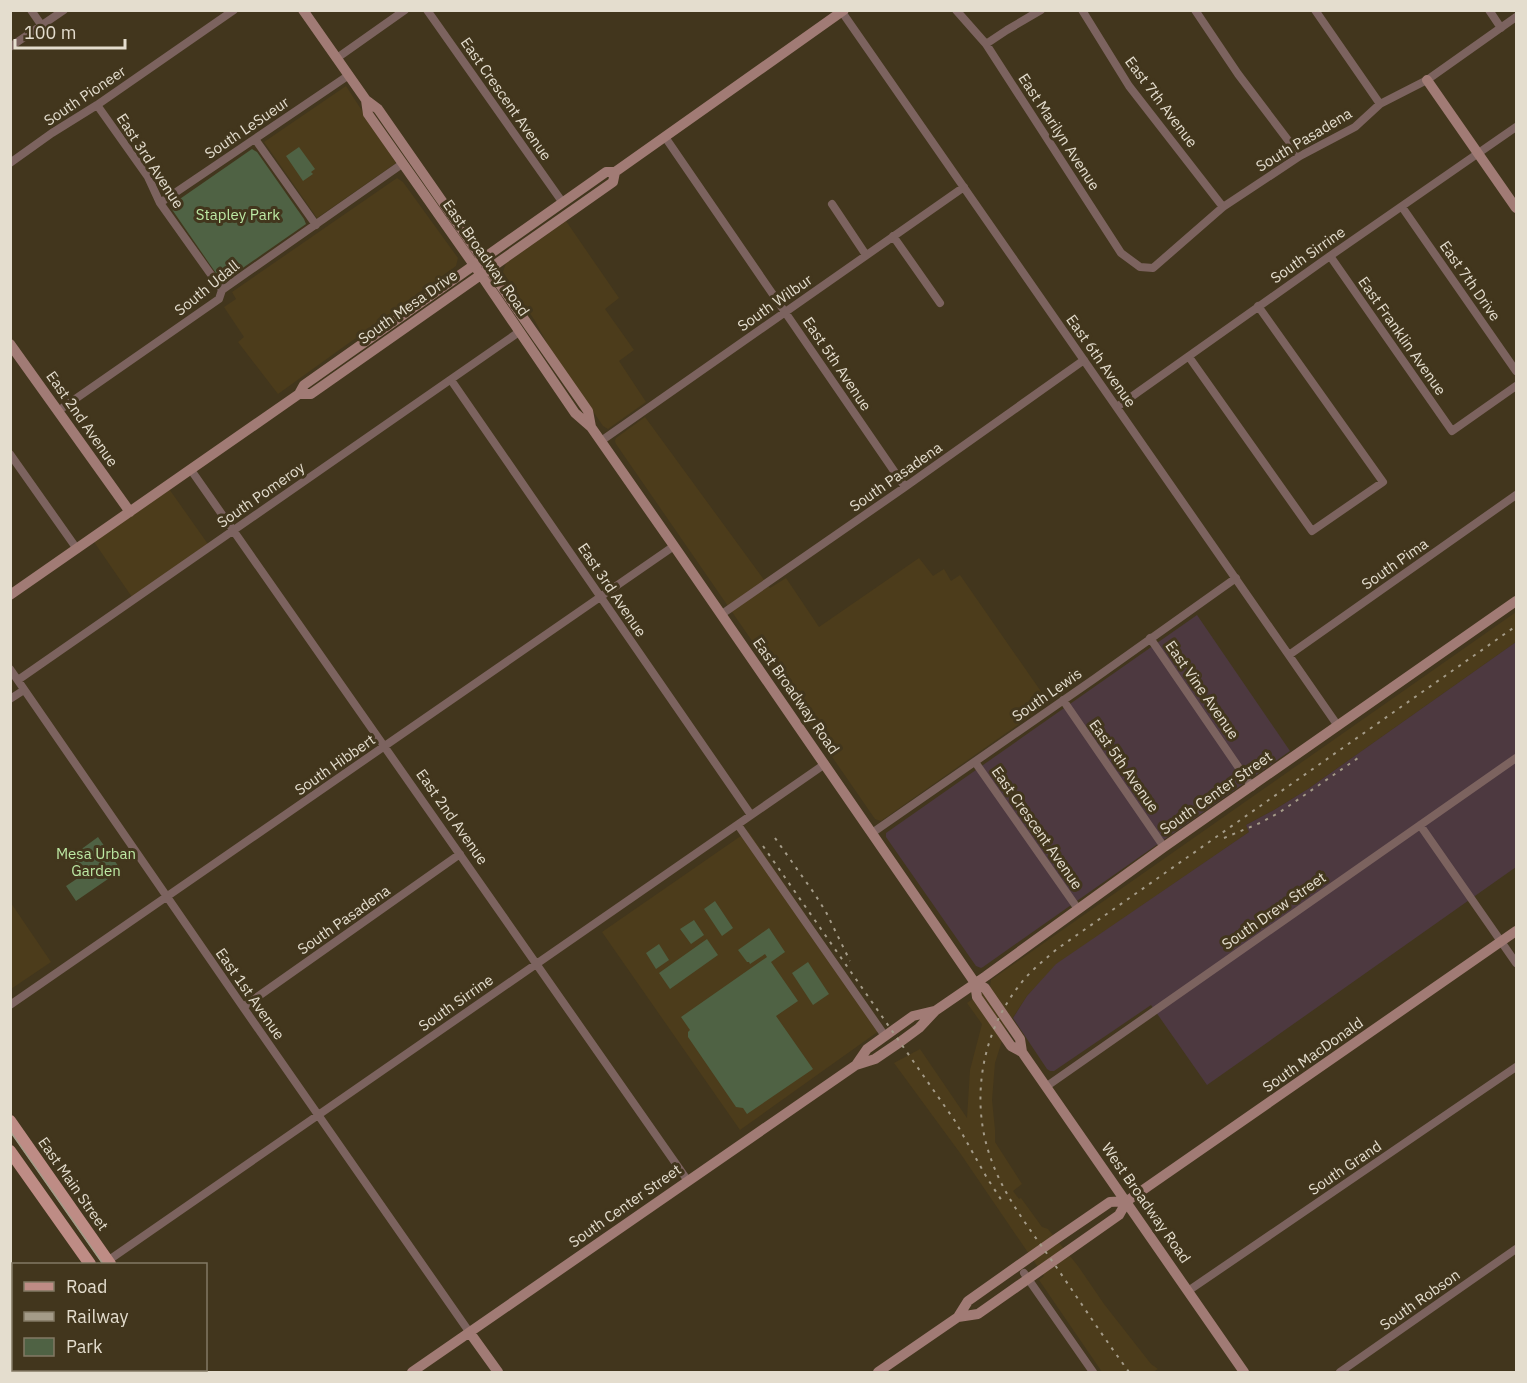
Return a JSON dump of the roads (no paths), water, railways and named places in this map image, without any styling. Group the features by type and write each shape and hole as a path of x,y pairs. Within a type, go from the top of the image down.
{"main road":[{"name":"East Broadway Road","path":"303,10 366,100 378,109 478,262 588,411 591,427"},
{"name":"South Mesa Drive","path":"10,595 299,394 304,385 606,172 615,172 843,11"},
{"path":"1427,80 1516,208"},
{"name":"East Broadway Road","path":"366,100 368,114 402,164 478,262"},
{"name":"South Mesa Drive","path":"299,394 311,394 485,272 613,182 615,172"},
{"name":"East Broadway Road","path":"485,272 519,333 575,414 591,427 601,441 975,983"},
{"name":"East 2nd Avenue","path":"10,344 130,512"},
{"name":"South Center Street","path":"412,1372 856,1065 874,1059 900,1042 919,1028 935,1011 1516,601"},
{"name":"South MacDonald","path":"958,1317 978,1314 1026,1276 1119,1215 1127,1201 1516,931"},
{"name":"West Broadway Road","path":"975,983 977,997 1011,1046 1022,1052 1047,1086 1244,1372"},
{"name":"South Center Street","path":"856,1065 867,1049 913,1016 935,1011"},
{"name":"East Main Street","path":"10,1120 106,1263"},
{"path":"10,1151 89,1263"},
{"name":"South MacDonald","path":"879,1372 958,1317 968,1301 1053,1241 1110,1202 1127,1201"},
{"path":"470,1333 498,1372"}],"street":[{"path":"32,10 42,26"},
{"path":"10,47 64,10"},
{"name":"South Pioneer","path":"10,163 234,10"},
{"path":"337,58 405,10"},
{"name":"East Crescent Avenue","path":"427,10 563,203"},
{"name":"East Marilyn Avenue","path":"956,10 986,44 1121,253 1140,267"},
{"path":"986,44 1041,10"},
{"name":"East 7th Avenue","path":"1082,10 1129,86 1223,207"},
{"path":"1195,10 1238,74 1300,156"},
{"path":"1315,10 1380,104"},
{"path":"1489,10 1502,28"},
{"name":"East 6th Avenue","path":"843,11 1338,726"},
{"name":"South Pasadena","path":"1140,267 1153,268 1223,207 1300,156 1355,127 1380,104 1427,80 1516,17"},
{"name":"South LeSueur","path":"160,203 349,75"},
{"name":"East 3rd Avenue","path":"97,105 148,177 160,203 222,290"},
{"name":"South Sirrine","path":"1117,407 1516,127"},
{"name":"East 5th Avenue","path":"664,137 905,487"},
{"path":"255,139 316,225"},
{"name":"South Udall","path":"58,411 219,299 222,290 402,164"},
{"name":"South Wilbur","path":"601,441 964,187"},
{"path":"832,204 866,255"},
{"name":"East 7th Drive","path":"1402,207 1516,371"},
{"path":"893,236 940,303"},
{"name":"East Franklin Avenue","path":"1330,256 1452,431 1516,387"},
{"path":"1189,357 1312,531 1383,482 1258,306"},
{"name":"South Pomeroy","path":"18,680 519,333"},
{"name":"South Pasadena","path":"722,614 1084,360"},
{"name":"East 3rd Avenue","path":"451,380 751,815"},
{"path":"10,453 76,549"},
{"name":"East 2nd Avenue","path":"191,470 688,1181"},
{"name":"South Pima","path":"1289,655 1516,495"},
{"name":"South Hibbert","path":"10,1005 674,546"},
{"name":"South Lewis","path":"872,833 1236,578"},
{"name":"East Vine Avenue","path":"1150,639 1252,787"},
{"name":"East 1st Avenue","path":"10,669 470,1333"},
{"path":"10,699 24,690"},
{"name":"East 5th Avenue","path":"1063,700 1164,848"},
{"name":"South Drew Street","path":"1047,1086 1516,758"},
{"name":"East Crescent Avenue","path":"975,762 1078,909"},
{"name":"South Sirrine","path":"108,1263 536,963 825,764"},
{"path":"738,825 885,1036"},
{"path":"1420,825 1516,963"},
{"name":"South Pasadena","path":"243,1007 460,854"},
{"name":"South Grand","path":"1188,1290 1516,1067"},
{"name":"South Robson","path":"1340,1372 1516,1249"},
{"path":"1026,1276 1093,1372"}],"tram line":[{"path":"10,1131 102,1263"}],"railway":[{"path":"1129,1372 1020,1215 991,1159 981,1115 983,1070 995,1026 1005,1006 1027,976 1057,949 1516,626"},
{"path":"1224,838 1280,812 1358,758"},
{"path":"775,838 826,912 850,961"},
{"path":"763,846 955,1121 1004,1204"}],"park label":[{"name":"Stapley Park","path":"238,215"},
{"name":"Mesa Urban Garden","path":"96,862"}]}
